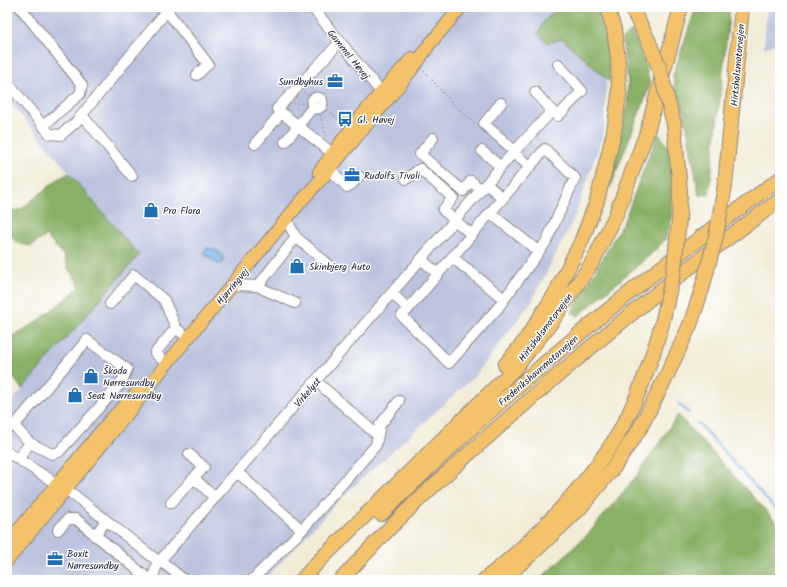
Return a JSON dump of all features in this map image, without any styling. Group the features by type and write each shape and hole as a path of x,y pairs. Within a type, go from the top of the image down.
{"highway":[{"path":"316,564 507,362 524,342 555,294 581,242 597,201 614,132 619,95 618,59 614,29 607,7"},
{"path":"484,580 507,563 536,535 575,494 594,471 617,435 632,405 646,372 662,324 674,269 679,219 680,190 674,124 659,67 648,40 631,7"},
{"name":"Hirtshalsmotorvejen","path":"302,580 316,564 514,369 550,324 592,263 615,217 647,132 681,7"},
{"name":"Hirtshalsmotorvejen","path":"502,580 580,508 614,467 640,428 690,325 702,289 716,236 725,185 742,7"},
{"name":"Frederikshavnmotorvejen","path":"313,580 462,436 525,380 654,272 780,178"},
{"name":"Frederikshavnmotorvejen","path":"341,580 416,502 535,394 606,334 780,200"},
{"path":"747,224 780,203"}],"main road":[{"name":"Hjørringvej","path":"303,199 318,172 332,153 385,95 417,63 429,45 461,7"},
{"name":"Hjørringvej","path":"7,561 112,418 163,368 286,219 330,169 412,58 429,45"},
{"name":"Hjørringvej","path":"7,547 15,534 61,487"}],"street":[{"path":"20,7 82,84 80,94 43,126"},
{"name":"Gammel Høvej","path":"316,8 340,42 385,95"},
{"path":"7,82 50,134 62,134 82,115 168,9 208,64 197,74"},
{"path":"332,153 277,110 340,42"},
{"path":"535,92 558,116 582,91 558,64"},
{"path":"501,103 484,124 530,166"},
{"path":"285,142 317,104"},
{"name":"Virkelyst","path":"159,561 216,498 514,152 552,111"},
{"path":"255,144 281,113"},
{"path":"82,115 132,176"},
{"path":"433,138 420,154 463,191 471,181 503,198"},
{"path":"545,149 575,178 546,242 504,299 449,363 402,316 503,198 545,149"},
{"path":"482,151 501,167"},
{"path":"406,179 420,168 453,198 443,210 472,235"},
{"path":"330,169 348,187 359,176"},
{"path":"490,213 538,252"},
{"path":"286,219 296,237 330,265"},
{"path":"258,286 296,237"},
{"path":"452,257 504,299"},
{"path":"421,259 438,274"},
{"path":"110,304 134,275 164,300 176,328 188,338"},
{"path":"233,285 258,286 295,303"},
{"path":"392,293 408,309"},
{"path":"163,368 154,353 176,328"},
{"path":"87,340 127,368 122,382 58,452 52,454 30,443 14,426 87,340"},
{"path":"316,381 378,436"},
{"path":"252,580 302,530 376,445 380,425 399,401"},
{"path":"18,459 30,443"},
{"path":"7,452 61,487 184,580"},
{"path":"171,503 204,467 189,454"},
{"path":"238,472 302,530"},
{"path":"194,478 216,498"},
{"path":"58,530 68,519 76,519 151,580 159,561"},
{"path":"95,536 106,520"}],"path":[{"path":"417,63 456,107 478,126"},
{"path":"317,104 331,86"},
{"path":"298,87 317,104 344,124"},
{"path":"281,113 288,105 317,104"},
{"path":"317,104 328,138 322,145"}],"shaded area":[{"path":"7,7 587,7 607,73 604,132 574,218 532,301 475,376 341,498 264,580 7,580 7,408 139,255 7,99"},
{"path":"767,7 780,7 780,42 764,48"}],"green space":[{"path":"560,7 597,7 608,48 610,82 563,39 547,43 538,34 544,21"},
{"path":"696,7 730,7 709,195 699,195 684,112 675,87 673,75"},
{"path":"632,31 644,60 650,85 610,188 627,107 628,81 622,39"},
{"path":"658,133 668,146 673,177 672,219 665,240 651,254 578,316 572,312 624,221"},
{"path":"69,173 139,255 22,389 7,369 7,339 37,322 80,287 68,268 64,256 46,236 31,246 19,244 12,237 8,229 7,221 9,213 23,208 58,179"},
{"path":"678,415 780,526 780,580 539,580 590,532 638,474"}],"water":[{"path":"207,248 219,252 223,257 223,263 218,264 204,254"}],"waterway":[{"path":"679,404 689,413"},
{"path":"698,423 780,514"}],"place":[{"name":"Sundbyhus","path":"335,81"},
{"name":"Gl. Høvej","path":"345,119"},
{"name":"Rudolfs Tivoli","path":"352,175"},
{"name":"Pro Flora","path":"151,210"},
{"name":"Skinbjerg Auto","path":"297,266"},
{"name":"Škoda Nørresundby","path":"91,376"},
{"name":"Seat Nørresundby","path":"75,395"},
{"name":"Boxit Nørresundby","path":"55,559"}]}
